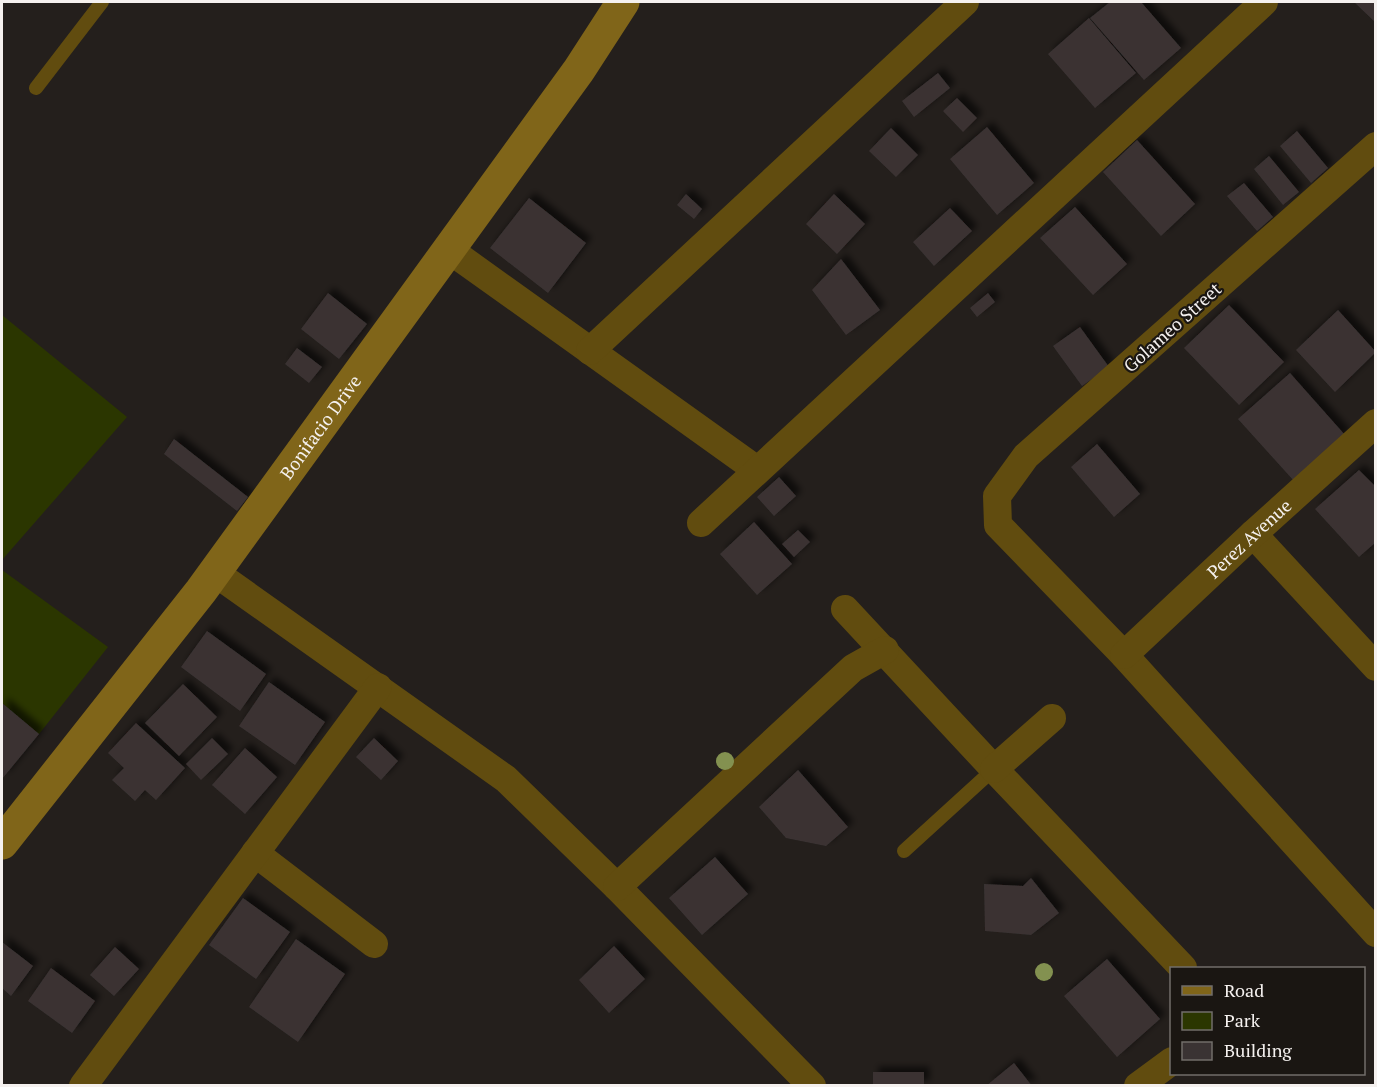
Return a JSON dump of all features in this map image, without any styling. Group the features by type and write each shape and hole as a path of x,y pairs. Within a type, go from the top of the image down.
{"street":[{"name":"Bonifacio Drive","path":"2,843 214,572 579,70 623,2"},
{"path":"590,351 965,2"},
{"path":"701,523 1264,2"},
{"name":"Golameo Street","path":"1124,655 998,525 997,496 1026,456 1376,146"},
{"path":"448,249 757,470"},
{"name":"Perez Avenue","path":"1124,655 1376,423"},
{"path":"1253,534 1376,667"},
{"path":"214,572 506,779 617,887 812,1086"},
{"path":"845,609 1181,967"},
{"path":"617,887 853,668 885,650"},
{"path":"1124,655 1376,933"},
{"path":"83,1086 378,687"},
{"path":"994,769 1052,718"},
{"path":"255,853 374,944"},
{"path":"1138,1086 1170,1062"}],"lane":[{"path":"36,88 102,2"},
{"path":"904,851 994,769"}],"green space":[{"path":"2,315 127,417 2,560"},
{"path":"2,570 108,647 39,734 2,703"}],"building":[{"path":"1110,2 1141,2 1181,48 1144,80 1090,18"},
{"path":"1354,2 1376,2 1376,23"},
{"path":"1089,18 1136,73 1095,108 1048,54"},
{"path":"938,73 950,88 914,117 902,101"},
{"path":"957,98 977,118 963,132 943,111"},
{"path":"987,127 1034,183 997,215 950,159"},
{"path":"891,128 918,155 896,177 869,151"},
{"path":"1297,131 1328,168 1311,183 1280,146"},
{"path":"1137,140 1195,204 1161,236 1103,172"},
{"path":"1269,156 1299,192 1283,205 1254,169"},
{"path":"1244,183 1273,217 1257,231 1227,196"},
{"path":"686,194 702,209 694,219 677,205"},
{"path":"834,194 865,224 837,254 806,224"},
{"path":"529,198 586,243 548,293 490,248"},
{"path":"1075,207 1127,264 1093,295 1040,238"},
{"path":"950,208 972,231 934,266 913,242"},
{"path":"841,259 880,310 846,335 812,290"},
{"path":"328,293 367,324 339,359 301,329"},
{"path":"988,293 995,302 977,317 970,308"},
{"path":"1229,305 1284,362 1239,405 1184,348"},
{"path":"1338,310 1376,352 1335,392 1296,350"},
{"path":"1080,327 1109,367 1082,386 1053,346"},
{"path":"297,348 322,367 309,383 285,364"},
{"path":"1290,373 1345,435 1294,481 1238,419"},
{"path":"174,439 248,497 237,511 164,454"},
{"path":"1097,444 1140,494 1114,517 1071,467"},
{"path":"1359,470 1376,487 1376,542 1359,557 1315,509"},
{"path":"779,477 796,496 774,516 757,497"},
{"path":"754,522 792,564 757,595 720,554"},
{"path":"798,530 810,542 794,557 782,544"},
{"path":"207,631 266,674 240,711 181,667"},
{"path":"269,682 325,722 295,765 239,726"},
{"path":"183,684 217,717 179,756 145,723"},
{"path":"2,703 39,734 2,779"},
{"path":"136,723 185,768 156,800 145,790 135,801 112,780 124,768 108,753"},
{"path":"212,738 228,754 201,780 186,764"},
{"path":"374,738 398,761 381,780 356,757"},
{"path":"245,748 277,777 245,814 212,785"},
{"path":"798,770 848,827 826,846 786,838 759,807"},
{"path":"715,857 748,894 702,935 669,898"},
{"path":"1031,878 1059,913 1031,935 985,931 984,884 1023,886"},
{"path":"243,898 290,932 256,979 209,945"},
{"path":"296,939 345,974 298,1042 249,1007"},
{"path":"2,942 33,966 11,996 2,988"},
{"path":"614,946 645,979 609,1013 579,980"},
{"path":"115,947 139,969 114,996 90,975"},
{"path":"1107,959 1160,1019 1117,1057 1064,996"},
{"path":"51,968 95,1001 72,1033 28,1001"},
{"path":"1014,1063 1032,1086 986,1086"},
{"path":"873,1072 924,1072 924,1086 873,1086"}]}
